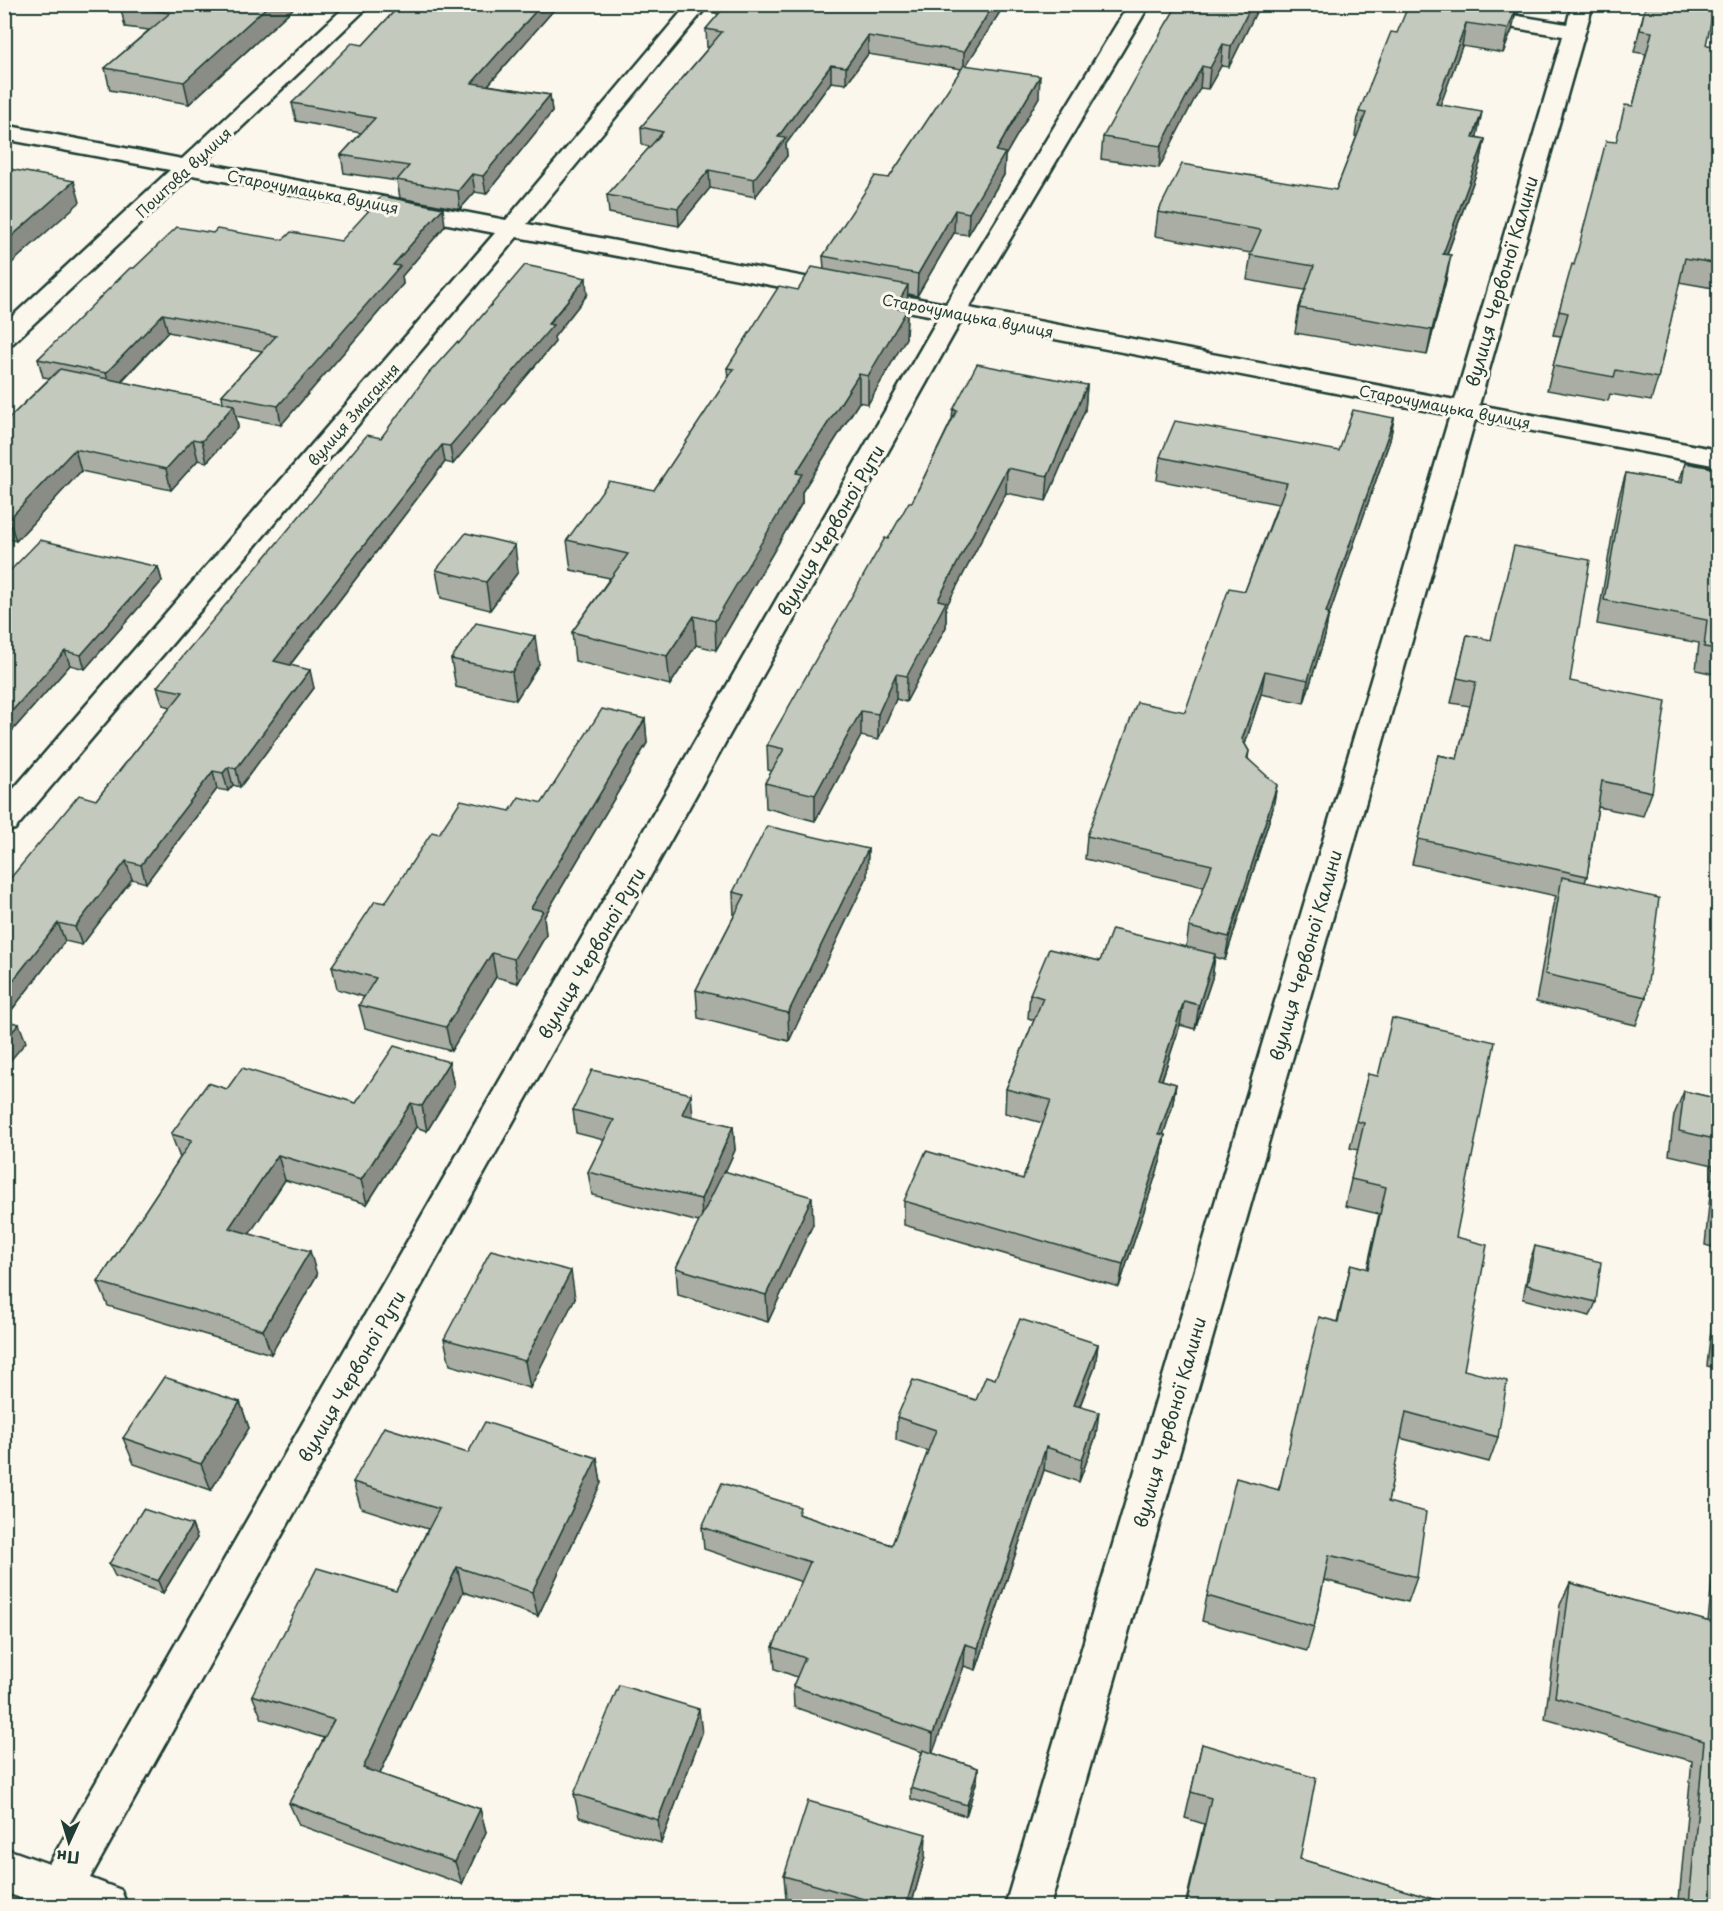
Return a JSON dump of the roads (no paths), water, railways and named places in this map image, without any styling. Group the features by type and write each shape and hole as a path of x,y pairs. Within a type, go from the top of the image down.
{"street":[{"name":"Поштова вулиця","path":"4,338 361,4"},
{"name":"вулиця Змагання","path":"4,821 512,228 699,4"},
{"name":"вулиця Червоної Рути","path":"55,1898 954,312 1140,4"},
{"path":"1405,4 1579,18"},
{"name":"вулиця Червоної Калини","path":"1028,1906 1463,409 1579,18"},
{"name":"Старочумацька вулиця","path":"4,132 1719,458"},
{"path":"4,1870 55,1898 105,1906"}]}
